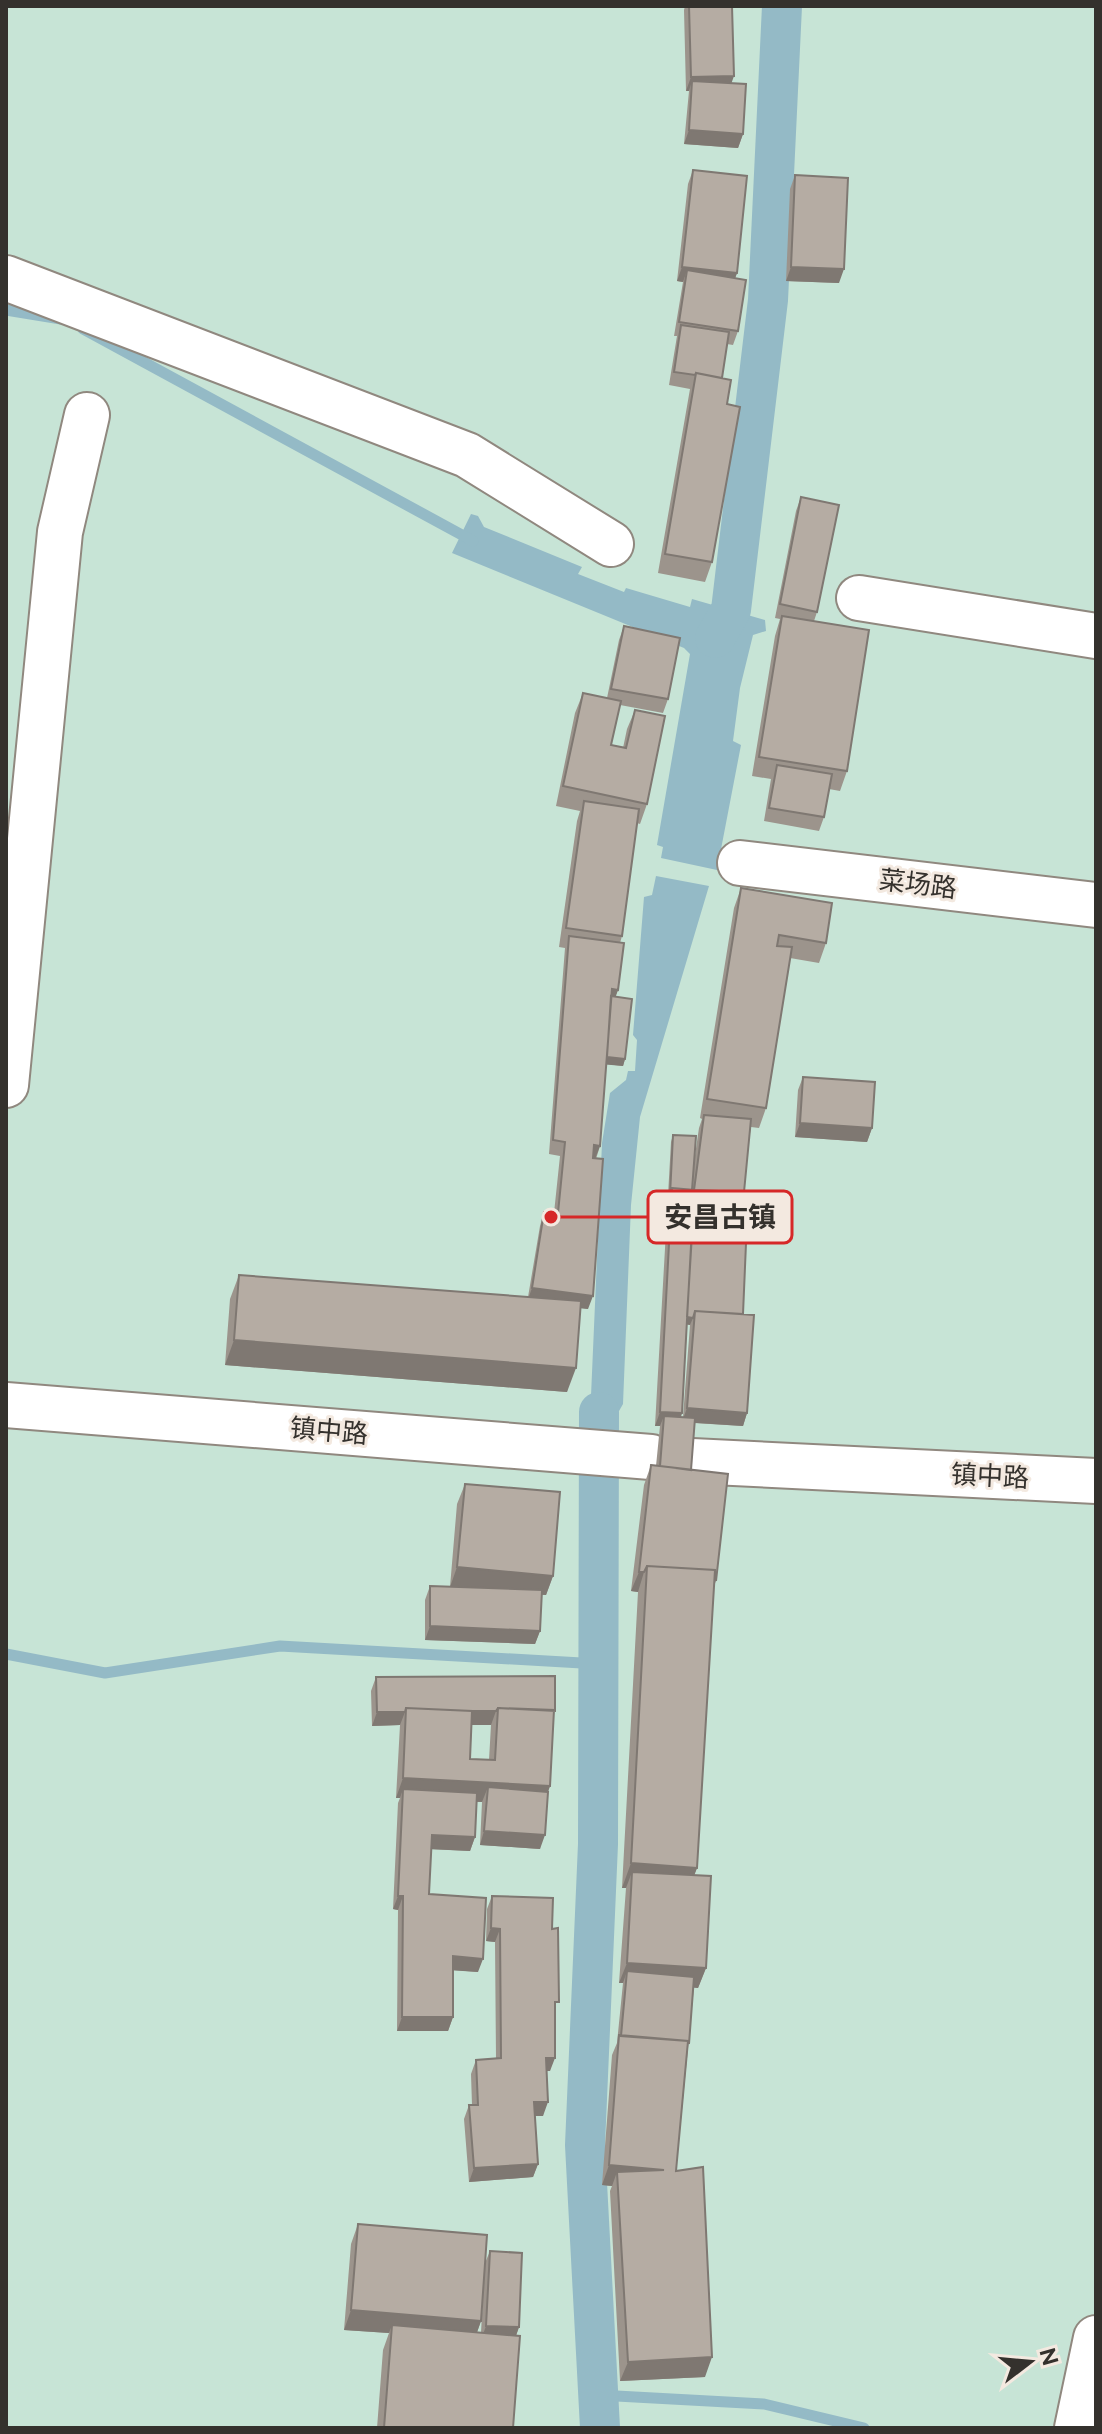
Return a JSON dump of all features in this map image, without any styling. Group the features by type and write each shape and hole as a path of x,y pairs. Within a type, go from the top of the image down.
{"street":[{"path":"6,278 467,455 611,544"},
{"path":"6,1085 60,532 87,415"},
{"path":"859,598 1096,636"},
{"name":"菜场路","path":"740,863 1096,905"},
{"name":"镇中路","path":"6,1405 672,1459 1096,1481"},
{"path":"1077,2428 1096,2338"}],"green space":[{"path":"6,6 1096,6 1096,2428 6,2428"}],"water":[{"path":"471,514 478,516 484,527 582,567 578,574 624,592 626,588 690,607 692,599 765,620 766,631 753,635 740,688 733,741 741,745 717,870 661,858 663,847 657,845 690,654 684,648 452,553"},
{"path":"656,876 709,886 640,1117 631,1205 623,1404 619,1411 608,1415 599,1412 591,1396 602,1143 610,1093 626,1080 628,1071 635,1071 637,1040 633,1035 644,897 652,895"}],"building":[{"path":"689,6 732,6 734,76 691,77"},
{"path":"692,81 746,84 743,134 689,130"},
{"path":"693,170 747,176 737,273 682,267"},
{"path":"795,175 848,178 844,269 791,267"},
{"path":"687,270 746,280 738,331 679,322"},
{"path":"681,325 729,332 722,378 674,372"},
{"path":"696,373 731,380 727,404 740,407 712,562 665,554"},
{"path":"801,497 839,505 817,612 780,604"},
{"path":"782,616 869,630 847,771 759,757"},
{"path":"624,626 680,638 668,699 611,689"},
{"path":"583,693 621,701 611,745 626,748 635,710 665,716 647,804 563,786"},
{"path":"777,765 832,774 824,817 769,808"},
{"path":"584,801 639,809 622,936 566,928"},
{"path":"741,888 832,903 826,943 779,935 777,946 792,947 766,1108 707,1099"},
{"path":"569,936 624,943 618,990 612,989 600,1146 594,1145 593,1158 603,1159 593,1296 532,1288 544,1212 558,1213 565,1142 553,1140"},
{"path":"611,996 632,999 625,1059 607,1057"},
{"path":"803,1077 875,1082 872,1128 800,1123"},
{"path":"704,1115 751,1119 744,1192 694,1190"},
{"path":"673,1135 696,1136 692,1190 672,1188 670,1195"},
{"path":"672,1188 694,1190 682,1413 660,1412"},
{"path":"693,1217 747,1220 743,1314 695,1311 693,1318 687,1317"},
{"path":"239,1275 581,1301 576,1368 234,1340"},
{"path":"695,1311 754,1315 747,1413 687,1408"},
{"path":"664,1416 695,1418 691,1470 660,1466"},
{"path":"651,1465 728,1474 716,1581 715,1570 647,1566 644,1572 639,1572"},
{"path":"465,1484 560,1492 553,1576 457,1567"},
{"path":"647,1566 715,1570 697,1868 631,1863"},
{"path":"430,1586 542,1590 540,1631 430,1626"},
{"path":"555,1676 555,1711 406,1708 405,1712 377,1712 376,1677"},
{"path":"406,1708 472,1711 470,1759 495,1760 498,1708 554,1710 550,1786 403,1778"},
{"path":"488,1787 548,1792 545,1835 484,1831"},
{"path":"403,1789 477,1793 475,1837 432,1835 429,1894 486,1898 483,1959 453,1956 453,2017 402,2017 403,1896 398,1896"},
{"path":"632,1872 711,1876 706,1968 627,1963"},
{"path":"492,1896 553,1898 552,1929 558,1928 559,2002 555,2002 555,2058 546,2058 548,2102 534,2102 538,2164 474,2168 469,2105 478,2105 476,2060 501,2058 500,1929 491,1928"},
{"path":"627,1971 694,1977 689,2044 688,2041 621,2036"},
{"path":"619,2035 688,2041 676,2171 703,2167 712,2357 628,2362 617,2172 664,2170 609,2165"},
{"path":"358,2224 487,2235 481,2321 351,2310"},
{"path":"490,2251 522,2253 519,2327 486,2326"},
{"path":"392,2325 520,2336 513,2428 384,2428"}],"waterway":[{"path":"715,638 731,610 768,300 782,6"},
{"path":"6,310 61,319"},
{"path":"83,329 473,541"},
{"path":"599,1412 598,1844 585,2145 600,2428"},
{"path":"6,1654 105,1673 280,1646 599,1664"},
{"path":"598,2395 764,2404 864,2428"}],"place":[{"name":"安昌古镇","path":"551,1217"}]}
